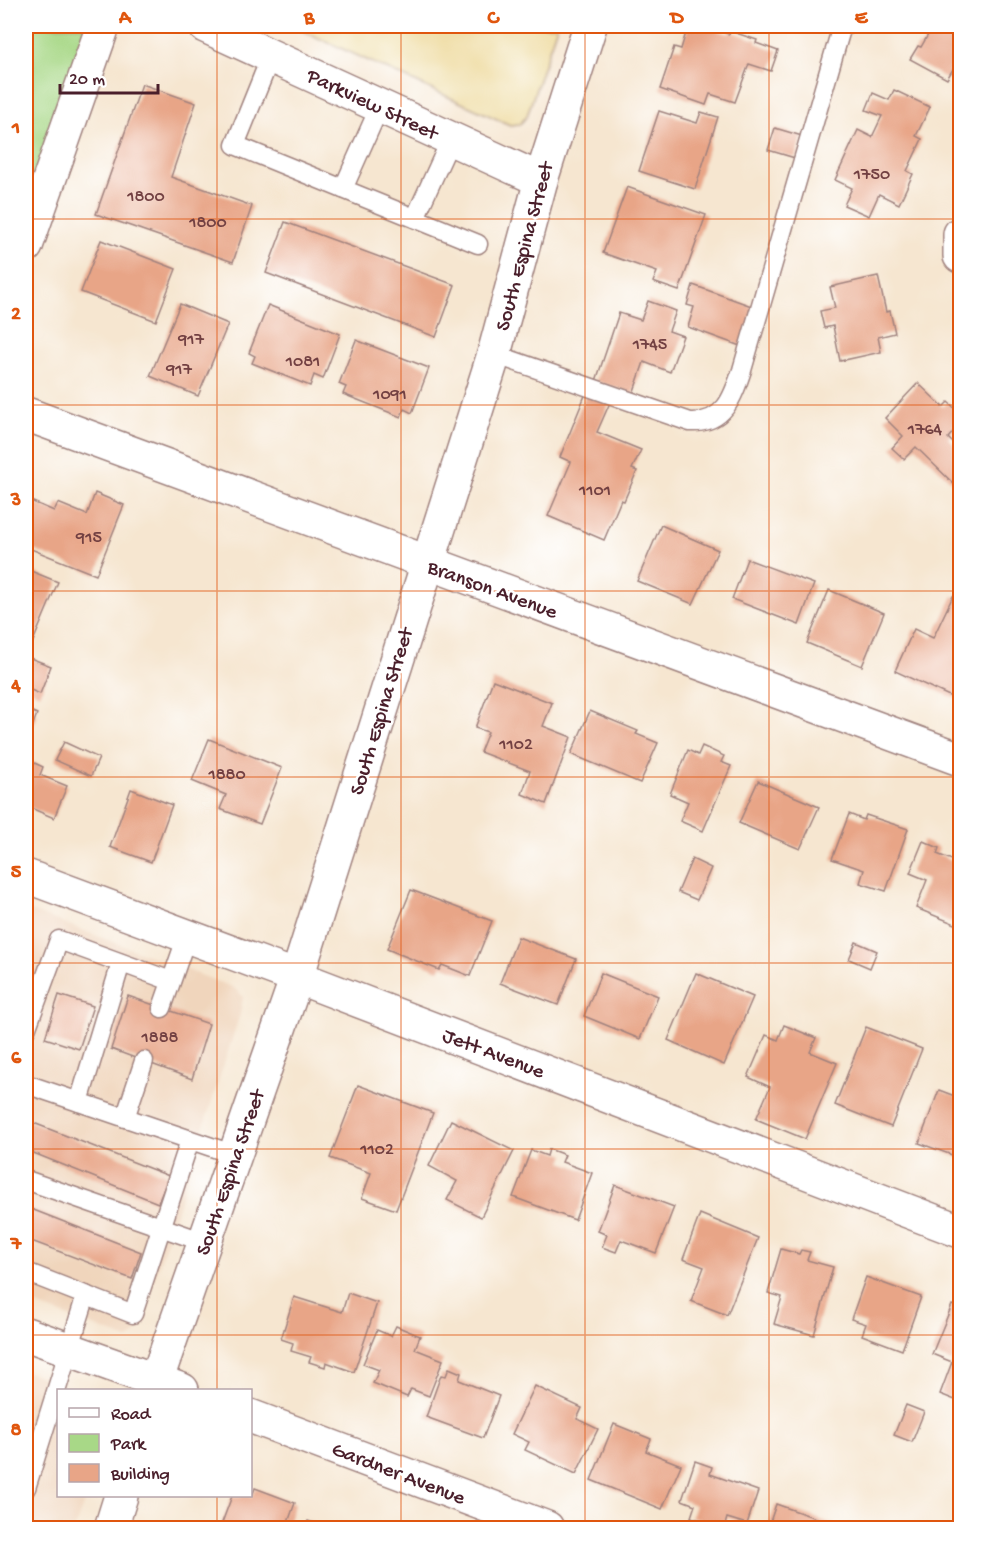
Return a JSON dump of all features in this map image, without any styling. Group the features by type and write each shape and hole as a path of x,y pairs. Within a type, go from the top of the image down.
{"street":[{"path":"26,246 104,26"},
{"name":"Parkview Street","path":"205,26 540,180"},
{"name":"South Espina Street","path":"163,1387 204,1242 297,977 494,354 540,180 590,26"},
{"path":"960,234 960,256"},
{"name":"Branson Avenue","path":"26,414 426,564 960,759"},
{"name":"Jett Avenue","path":"26,876 297,977 960,1231"},
{"path":"26,1334 163,1387"},
{"name":"Gardner Avenue","path":"252,1417 548,1528"},
{"path":"111,1528 121,1497"}],"lane":[{"path":"494,354 690,422 702,423 714,418 733,395 742,370 842,26"},
{"path":"271,56 235,145 478,244"},
{"path":"343,189 380,106"},
{"path":"414,218 452,139"},
{"path":"162,1008 187,936"},
{"path":"26,1030 59,940 171,981"},
{"path":"80,1102 121,963"},
{"path":"125,1118 144,1061"},
{"path":"26,1084 235,1155"},
{"path":"26,1272 134,1314 190,1140"},
{"path":"26,1180 204,1242"},
{"path":"26,1488 86,1295"}],"shaded area":[{"path":"26,909 232,987 243,997 240,1014 138,1330 128,1339 26,1301"},
{"path":"26,1371 73,1389 57,1389 57,1497 86,1497 75,1528 26,1528"}],"green space":[{"path":"26,26 104,26 26,261"}],"sand":[{"path":"292,26 557,26 527,116 520,124 510,125"}],"building":[{"path":"688,26 704,26 729,34 730,31 757,40 756,43 778,51 771,71 749,64 735,102 710,94 706,105 660,89 674,47 681,49"},
{"path":"933,26 960,26 960,73 953,69 947,79 910,59 918,46 921,47"},
{"path":"142,84 196,103 171,177 252,206 233,262 96,214"},
{"path":"894,90 930,107 916,136 922,139 907,171 913,174 899,204 879,194 869,216 844,205 852,188 835,180 858,130 872,137 882,116 866,110 873,93 889,100"},
{"path":"659,111 697,123 701,112 718,117 695,189 639,171"},
{"path":"775,128 802,136 795,158 768,150"},
{"path":"627,187 706,215 679,291 653,282 657,272 603,253"},
{"path":"285,222 455,285 436,337 266,273"},
{"path":"101,240 176,269 156,321 81,292"},
{"path":"878,276 886,312 890,311 895,333 878,337 881,352 840,361 833,326 824,328 820,311 835,308 830,287"},
{"path":"693,285 757,308 743,347 688,327 694,307 687,305"},
{"path":"648,301 676,311 669,331 683,336 670,372 644,362 633,394 596,381 619,313 641,320"},
{"path":"180,304 228,324 198,396 150,376"},
{"path":"268,305 340,334 323,379 314,375 310,386 252,363 255,356 249,353"},
{"path":"356,340 429,368 412,413 404,409 401,417 343,394 346,387 339,384"},
{"path":"918,383 943,407 948,402 960,413 960,424 948,438 960,450 960,490 916,447 904,459 892,448 903,436 885,418"},
{"path":"588,388 612,398 597,432 641,450 632,469 637,471 624,501 621,500 604,540 548,516 571,462 560,457"},
{"path":"95,493 124,505 96,575 26,547 26,499 54,511 58,503 87,515"},
{"path":"661,525 718,550 693,604 637,581"},
{"path":"747,559 814,584 799,625 732,599"},
{"path":"26,569 58,582 29,651 26,649"},
{"path":"829,590 884,613 862,666 807,643"},
{"path":"953,596 960,600 960,701 895,671 914,629 933,638"},
{"path":"30,658 51,666 40,694 26,688 26,671"},
{"path":"493,680 552,703 543,726 571,737 546,804 522,794 530,771 480,752 488,732 475,728"},
{"path":"26,709 37,714 26,743"},
{"path":"590,711 638,731 636,734 658,743 640,783 571,754"},
{"path":"209,739 282,768 260,824 220,809 226,795 192,781"},
{"path":"64,742 99,758 91,776 55,760"},
{"path":"702,746 724,756 721,762 731,766 703,831 680,821 688,802 670,794 688,750 698,755"},
{"path":"26,759 43,767 40,775 67,786 54,818 26,806"},
{"path":"758,781 819,807 800,849 739,823"},
{"path":"131,789 172,805 151,862 110,847"},
{"path":"849,814 864,820 866,815 908,829 886,891 860,883 864,870 832,859"},
{"path":"923,841 939,848 937,854 952,860 956,849 960,851 960,926 916,908 927,880 910,873"},
{"path":"692,859 711,868 697,900 678,892"},
{"path":"411,890 492,921 470,976 442,965 439,970 387,949"},
{"path":"518,937 576,959 558,1005 500,983"},
{"path":"856,942 877,951 870,968 849,959"},
{"path":"601,973 658,996 640,1039 584,1016"},
{"path":"696,973 753,997 724,1065 668,1040"},
{"path":"59,995 93,1006 79,1049 45,1038"},
{"path":"128,996 209,1024 192,1079 111,1049"},
{"path":"784,1025 816,1038 810,1052 837,1063 805,1139 756,1119 770,1087 748,1077 766,1035 778,1040"},
{"path":"866,1027 922,1049 891,1127 835,1105"},
{"path":"358,1085 433,1113 396,1210 362,1198 371,1173 330,1158"},
{"path":"939,1090 960,1098 960,1158 919,1143"},
{"path":"26,1120 169,1176 158,1203 26,1150"},
{"path":"451,1120 514,1151 481,1217 447,1200 457,1181 429,1166"},
{"path":"549,1149 565,1155 562,1162 592,1173 575,1220 513,1197 531,1150 547,1156"},
{"path":"615,1185 674,1207 656,1253 621,1240 616,1252 602,1247 607,1235 598,1231"},
{"path":"26,1207 141,1252 132,1279 26,1239"},
{"path":"700,1214 758,1238 727,1315 691,1301 704,1267 683,1259"},
{"path":"781,1249 799,1254 801,1250 810,1252 807,1260 833,1267 814,1335 774,1324 782,1297 768,1293"},
{"path":"866,1277 921,1297 902,1350 862,1335 866,1324 851,1319"},
{"path":"348,1293 377,1303 354,1372 326,1362 325,1367 309,1362 311,1357 291,1351 293,1343 281,1339 294,1297 342,1312"},
{"path":"952,1305 960,1308 960,1402 940,1394 952,1362 932,1354"},
{"path":"396,1326 420,1336 415,1349 443,1360 429,1396 411,1389 407,1397 373,1383 379,1370 363,1364 377,1330 391,1336"},
{"path":"449,1368 461,1373 459,1380 499,1396 483,1438 426,1417 441,1375 446,1376"},
{"path":"535,1386 582,1408 577,1419 598,1429 576,1474 525,1450 529,1442 512,1434"},
{"path":"906,1405 924,1412 912,1442 894,1435"},
{"path":"614,1424 651,1439 646,1451 681,1465 662,1509 591,1480"},
{"path":"695,1461 712,1467 710,1474 758,1491 747,1524 727,1518 724,1528 691,1517 695,1505 682,1500"},
{"path":"255,1488 295,1503 286,1528 220,1528 232,1497 252,1496"},
{"path":"776,1504 844,1528 768,1528"},
{"path":"308,1521 329,1528 305,1528"}]}
